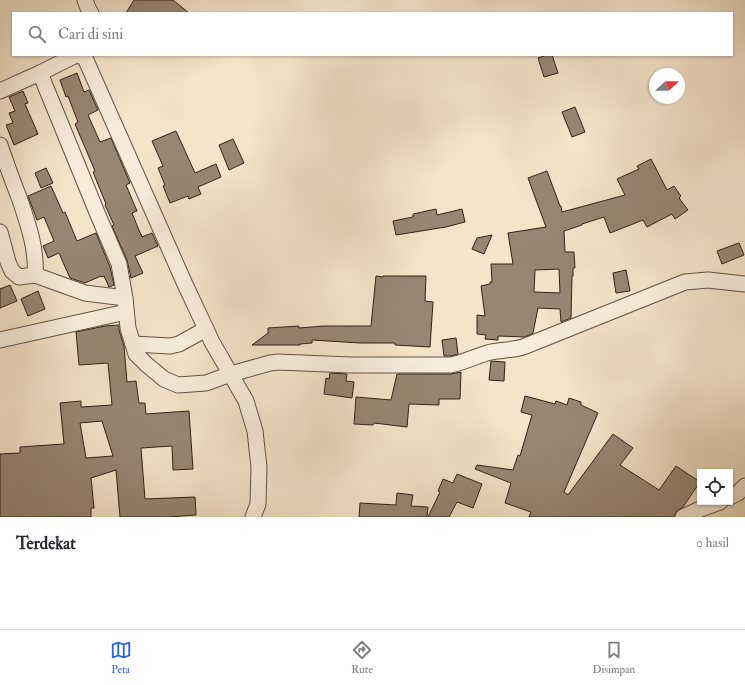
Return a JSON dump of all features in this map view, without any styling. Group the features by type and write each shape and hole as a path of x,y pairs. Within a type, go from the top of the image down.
{"street":[{"path":"85,0 90,12"},
{"path":"0,92 74,56"},
{"path":"88,57 203,331 212,342 227,376 246,401 255,431 259,467 258,504 253,517"},
{"path":"40,73 119,264 126,305 128,328 136,354 164,379 178,385 206,383 270,363 278,362 350,365 458,364 492,352 518,349 685,282 708,280 745,284"},
{"path":"0,145 28,224 35,255 35,275"},
{"path":"0,232 8,262 12,271 19,277 35,275 85,293 126,305"},
{"path":"0,340 126,305"},
{"path":"133,344 170,346 179,344 203,331"},
{"path":"733,496 745,486"},
{"path":"683,517 712,505"}],"building":[{"path":"134,0 173,0 188,12 127,12"},
{"path":"552,56 558,73 544,77 538,58"},
{"path":"77,73 84,92 89,90 98,110 88,115 100,142 111,138 130,183 126,185 137,211 132,213 141,235 142,237 152,233 158,246 135,256 143,273 131,278 127,260 112,226 114,225 93,172 95,171 75,124 78,122 60,80"},
{"path":"23,91 28,103 25,104 38,134 14,145 6,125 13,123 9,113 15,111 9,97"},
{"path":"575,107 585,132 572,137 562,112"},
{"path":"176,131 195,173 216,164 221,177 198,187 201,194 189,199 188,196 170,203 158,168 163,166 152,141"},
{"path":"233,139 244,163 229,170 219,145"},
{"path":"651,159 667,190 674,186 681,196 679,198 688,210 675,219 672,214 647,227 643,220 610,233 604,217 564,231 565,252 574,252 575,268 573,268 572,276 571,318 561,322 560,309 538,308 533,333 525,337 498,336 498,340 485,339 486,335 477,334 477,315 485,316 481,286 492,282 491,264 513,264 508,233 546,227 528,178 547,171 562,212 625,195 617,179 639,169 637,166","holes":["559,269 560,293 534,292 535,270"]},
{"path":"46,168 53,183 41,188 35,173"},
{"path":"51,186 63,213 65,212 77,241 96,233 110,267 114,285 109,287 104,276 85,283 70,278 59,253 48,258 43,246 54,241 44,217 37,220 28,196"},
{"path":"436,209 437,215 462,209 465,222 446,227 396,235 393,221 413,217 413,214"},
{"path":"492,235 484,254 472,249 477,238"},
{"path":"739,243 744,255 722,264 717,251"},
{"path":"626,270 630,291 616,293 613,273"},
{"path":"376,276 426,276 425,301 433,302 430,347 395,345 395,343 360,343 312,340 312,343 300,345 252,345 268,333 268,328 299,326 299,328 323,326 371,326"},
{"path":"10,285 17,301 0,308 0,289"},
{"path":"38,291 45,309 28,316 21,299"},
{"path":"119,325 124,346 127,382 136,381 139,403 145,403 146,414 189,411 193,469 173,470 172,446 141,448 145,499 195,497 196,515 168,517 120,517 116,470 91,478 94,508 91,508 91,517 0,517 0,454 20,453 20,447 64,444 60,403 81,401 81,407 112,405 108,363 79,365 76,332 105,326","holes":["102,421 113,456 86,458 80,423"]},
{"path":"456,338 458,354 444,356 442,340"},
{"path":"491,361 505,362 504,381 489,380"},
{"path":"461,372 460,399 439,399 439,405 409,404 407,427 374,423 373,425 354,424 356,397 391,400 397,374 451,374"},
{"path":"330,373 347,374 346,381 354,382 352,398 324,394 326,378 329,379"},
{"path":"525,396 555,404 556,401 567,405 569,398 581,402 581,405 598,413 564,492 568,495 613,434 633,448 620,465 659,490 676,466 697,480 697,486 683,507 676,512 674,517 529,517 531,512 505,503 511,483 475,469 477,465 513,470 518,455 520,456 532,415 521,412"},
{"path":"457,474 482,484 473,508 457,502 449,517 428,517 440,492 438,491 443,479 453,483"},
{"path":"397,493 413,495 411,506 428,507 427,517 359,517 360,503 396,505"}]}
